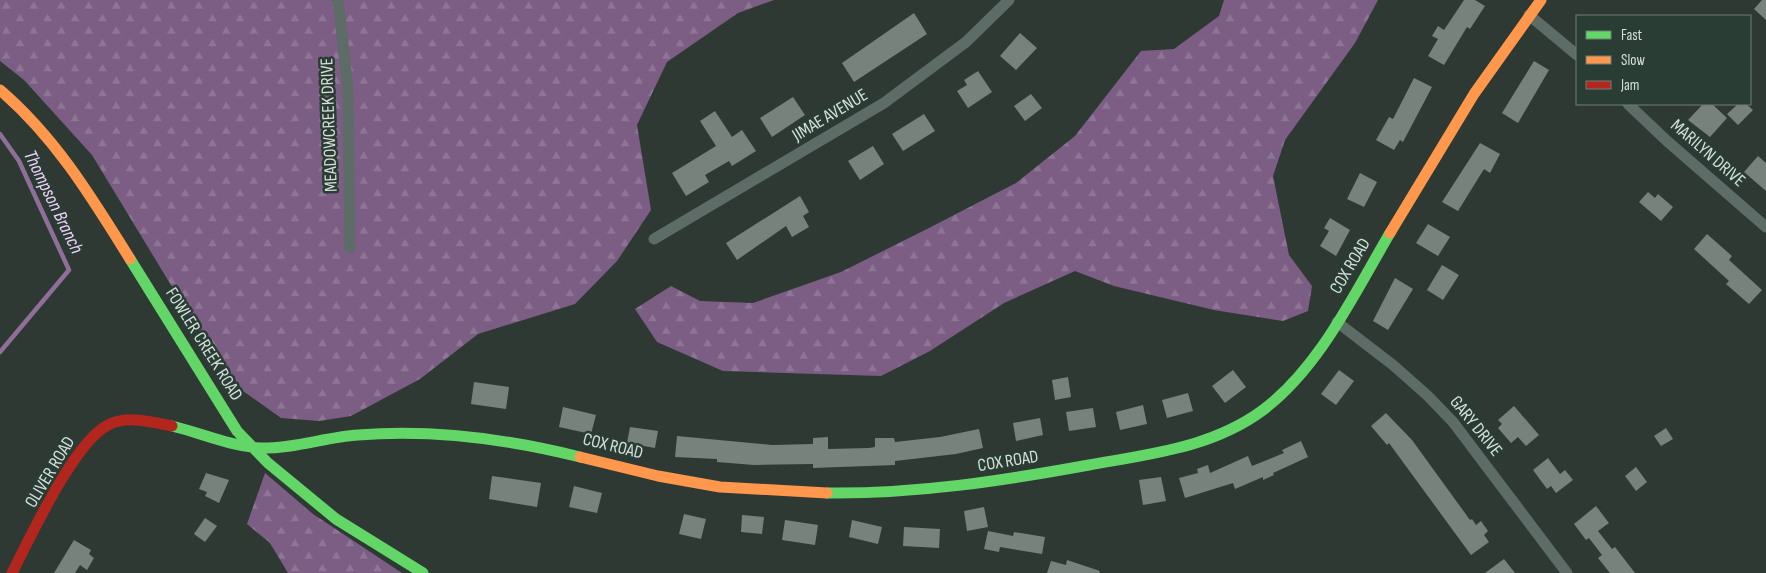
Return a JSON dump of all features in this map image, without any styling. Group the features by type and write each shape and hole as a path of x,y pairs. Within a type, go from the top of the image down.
{"street":[{"name":"MEADOWCREEK DRIVE","path":"338,0 348,89 350,248"},
{"name":"JIMAE AVENUE","path":"654,239 884,103 966,42 1009,0"},
{"name":"COX ROAD","path":"256,448 351,435 475,437 540,447 676,480 719,487 834,493 918,491 1014,478 1166,451 1228,431 1264,410 1291,384 1337,322 1486,76 1541,0"},
{"path":"1529,15 1576,54"},
{"name":"FOWLER CREEK ROAD","path":"0,90 54,143 81,180 237,431 256,448 268,463 336,519 423,573"},
{"name":"MARILYN DRIVE","path":"1629,105 1667,141 1766,227"},
{"name":"GARY DRIVE","path":"1337,322 1393,365 1428,396 1452,422 1567,573"},
{"name":"OLIVER ROAD","path":"12,573 77,456 92,436 108,424 133,418 256,448"}],"green space":[{"path":"0,0 774,0 738,13 667,62 637,125 651,210 617,261 575,304 478,334 420,379 351,416 319,421 281,418 243,391 197,328 92,155 24,80 0,61"},
{"path":"1224,0 1378,0 1355,43 1285,140 1273,176 1289,255 1312,286 1308,311 1283,321 1214,310 1114,286 1075,271 1004,303 930,351 881,376 723,371 657,342 635,309 671,286 700,301 753,303 841,272 1016,183 1075,136 1141,51 1174,49 1219,16"},
{"path":"265,473 313,514 402,573 288,573 270,543 247,524"}],"building":[{"path":"1464,0 1475,0 1485,6 1470,29 1467,27 1444,65 1428,56 1438,39 1432,36 1438,26 1444,30"},
{"path":"1762,0 1766,0 1766,20 1754,9"},
{"path":"914,13 927,34 854,82 842,63"},
{"path":"1020,33 1037,48 1016,70 1000,56"},
{"path":"1534,61 1549,70 1518,123 1502,113"},
{"path":"978,71 992,92 968,108 957,91 967,85 964,80"},
{"path":"1414,78 1432,87 1403,142 1400,140 1394,150 1376,140 1389,117 1393,119"},
{"path":"1031,94 1042,108 1025,121 1014,106"},
{"path":"793,97 805,115 772,137 760,118"},
{"path":"1702,105 1713,105 1727,118 1710,137 1688,120"},
{"path":"1737,105 1747,105 1753,110 1738,125 1727,114"},
{"path":"715,111 732,137 742,130 756,151 732,166 729,161 705,175 709,182 686,196 672,173 716,146 700,121"},
{"path":"924,114 935,131 903,151 892,134"},
{"path":"1480,143 1500,154 1490,173 1484,169 1458,211 1442,202"},
{"path":"873,146 884,164 860,180 848,161"},
{"path":"1758,156 1766,163 1766,191 1744,172"},
{"path":"1360,173 1377,182 1364,207 1347,199"},
{"path":"1648,192 1655,198 1658,194 1673,207 1661,221 1639,202"},
{"path":"800,196 809,212 803,216 809,227 792,237 786,226 737,260 726,243"},
{"path":"1330,218 1350,230 1336,256 1320,246 1329,231 1324,228"},
{"path":"1428,224 1450,237 1438,256 1416,243"},
{"path":"1707,234 1732,256 1729,260 1762,290 1749,304 1726,284 1729,281 1694,249"},
{"path":"1442,265 1459,275 1443,300 1427,290"},
{"path":"1395,278 1413,289 1388,330 1373,321"},
{"path":"1233,370 1246,387 1225,403 1212,386"},
{"path":"1339,370 1354,381 1336,405 1321,394"},
{"path":"1068,377 1071,397 1055,400 1052,380"},
{"path":"474,382 509,387 506,409 471,404"},
{"path":"1188,393 1193,411 1167,418 1162,400"},
{"path":"1143,405 1147,424 1120,430 1116,412"},
{"path":"1514,406 1539,435 1526,446 1518,437 1511,443 1498,428 1502,424 1498,420"},
{"path":"563,407 596,415 591,434 559,427"},
{"path":"1093,408 1096,427 1069,431 1066,412"},
{"path":"1386,413 1412,440 1470,520 1472,519 1476,525 1481,521 1488,531 1484,535 1489,542 1471,555 1389,443 1387,445 1371,426"},
{"path":"1040,418 1043,435 1016,441 1013,423"},
{"path":"630,427 658,431 655,448 627,443"},
{"path":"1666,428 1673,439 1661,446 1654,436"},
{"path":"979,429 983,448 956,454 895,461 895,465 813,468 813,464 754,465 717,462 717,459 675,457 677,436 772,445 813,444 813,438 828,437 828,449 875,447 875,438 894,438 895,442 940,437"},
{"path":"1301,441 1308,457 1273,473 1274,475 1263,480 1263,477 1235,489 1233,483 1185,498 1179,478 1198,473 1197,469 1208,465 1210,473 1248,456 1252,466 1284,453 1282,450"},
{"path":"1548,458 1560,474 1565,470 1573,480 1556,493 1551,486 1547,489 1533,470"},
{"path":"1636,467 1647,482 1636,491 1625,476"},
{"path":"206,473 229,480 219,503 205,496 207,492 199,489"},
{"path":"492,476 541,483 537,507 489,499"},
{"path":"1161,477 1166,501 1143,505 1139,480"},
{"path":"574,486 602,493 597,513 569,507"},
{"path":"1596,506 1609,523 1598,531 1612,549 1615,547 1635,573 1610,573 1598,558 1602,555 1589,538 1586,540 1574,524"},
{"path":"984,507 988,527 967,531 964,511"},
{"path":"684,514 706,519 701,539 679,534"},
{"path":"742,515 764,517 762,534 741,532"},
{"path":"205,518 217,526 205,542 194,534"},
{"path":"785,520 818,525 815,545 782,540"},
{"path":"852,520 882,527 878,544 849,537"},
{"path":"904,527 940,529 939,548 903,546"},
{"path":"988,531 1013,536 1014,532 1045,537 1042,554 1000,547 999,552 984,549"},
{"path":"74,540 91,550 89,554 94,558 87,570 80,565 75,573 54,573"},
{"path":"1504,559 1515,573 1485,573"},
{"path":"1067,560 1100,571 1099,573 1047,573 1051,561 1066,565"}],"waterway":[{"name":"Thompson Branch","path":"0,134 19,161 69,270 0,352"}],"traffic: fast":[{"path":"827,493 926,489 1023,476 1157,453 1179,448 1223,433 1263,410 1302,373 1334,328 1390,233"},
{"path":"130,259 237,431 268,463 336,519 423,573"},
{"path":"172,426 227,442 260,448 285,447 358,435 414,433 498,441 580,457"}],"traffic: slow":[{"path":"1390,233 1474,94 1541,0"},
{"path":"0,90 39,128 56,148 87,191 130,259"},
{"path":"580,457 658,476 720,487 827,493"}],"traffic: jam":[{"path":"12,573 41,515 67,470 81,450 95,435 108,425 123,420 140,420 172,426"}]}
